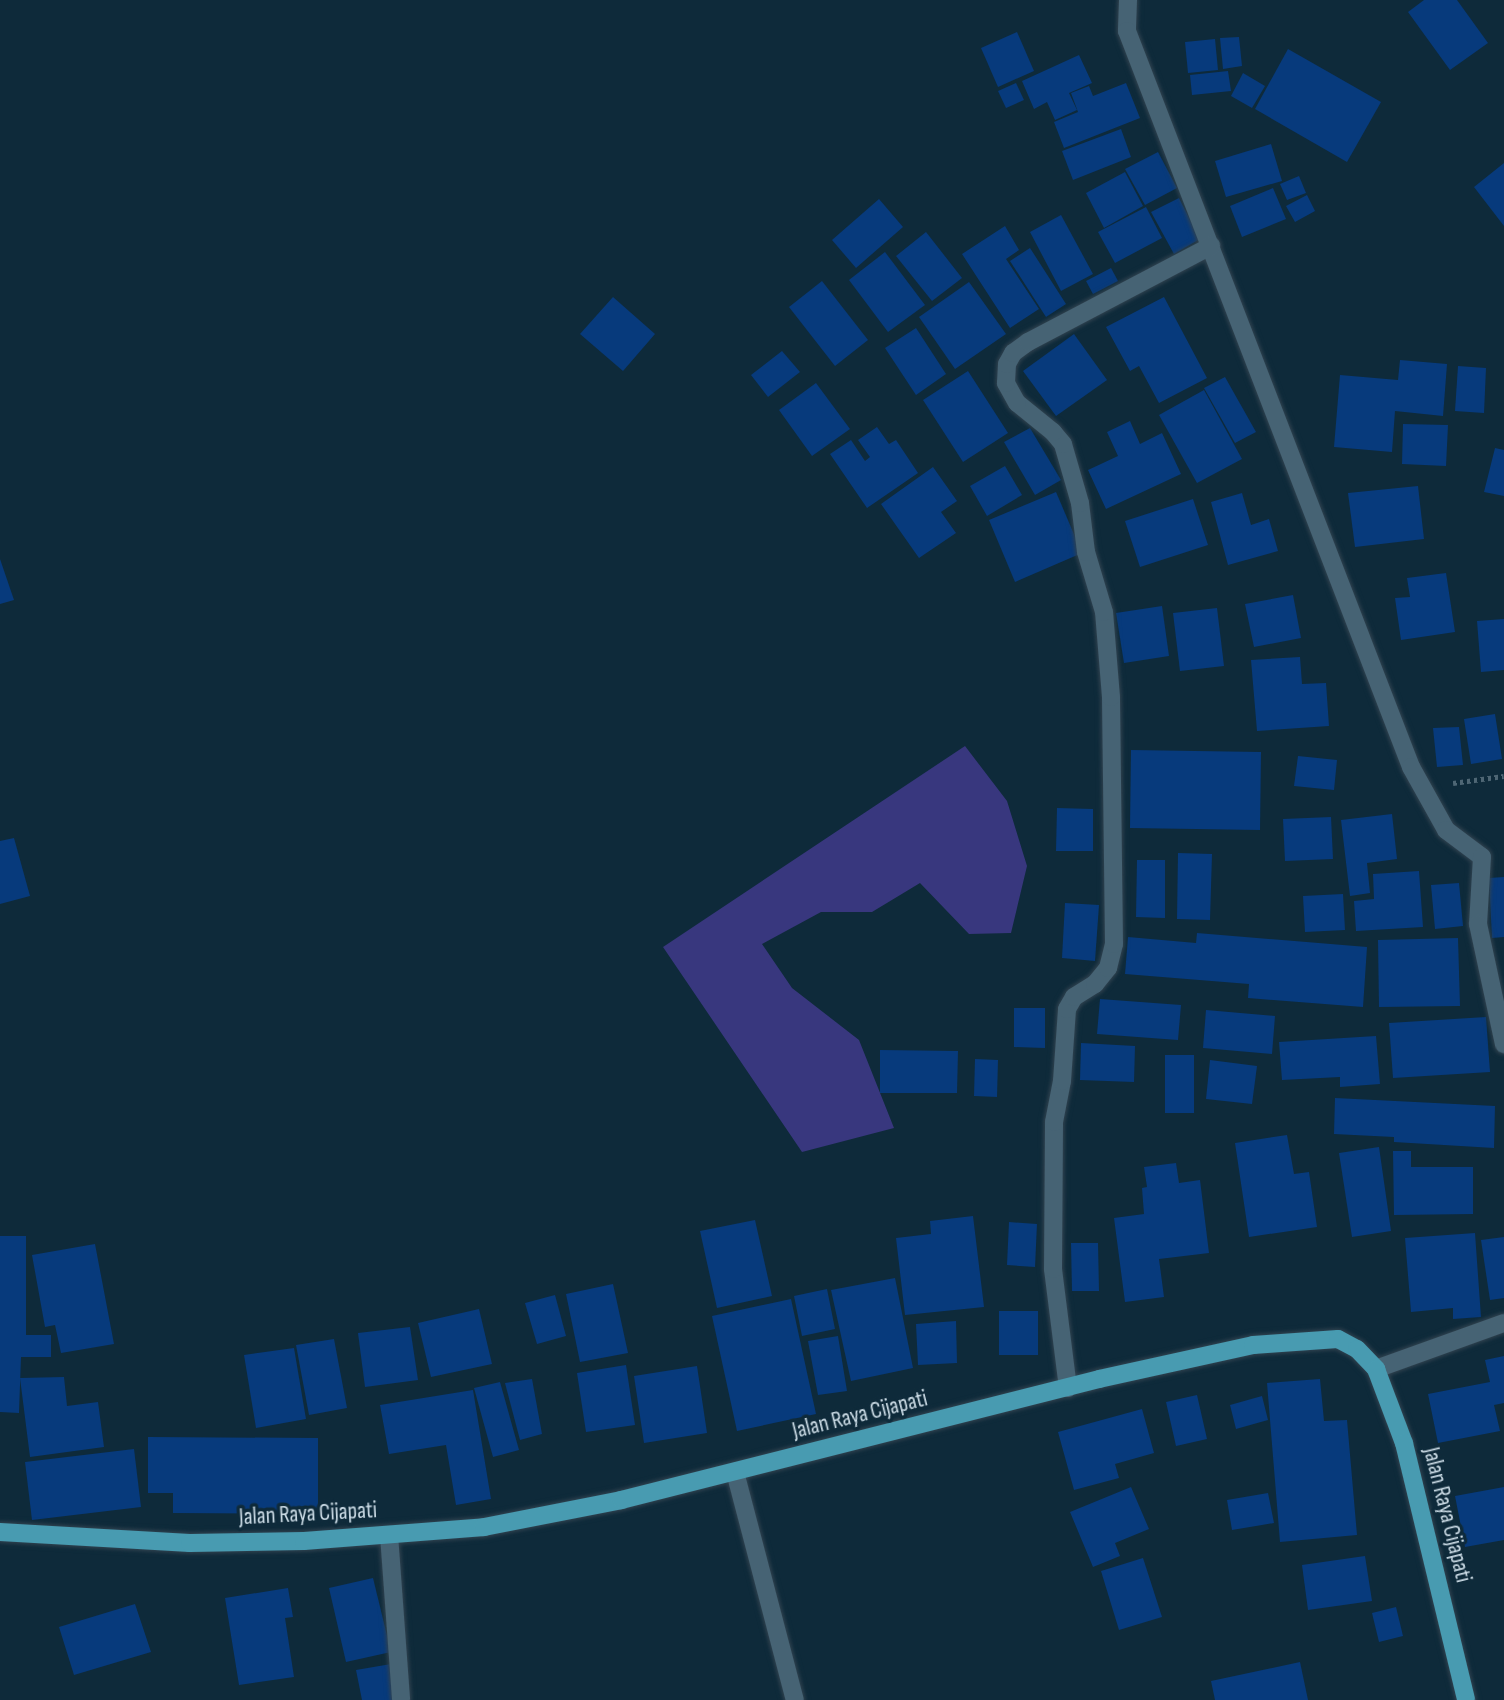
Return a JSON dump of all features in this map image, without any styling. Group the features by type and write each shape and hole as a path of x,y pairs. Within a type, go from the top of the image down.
{"main road":[{"name":"Jalan Raya Cijapati","path":"0,1532 190,1543 304,1541 484,1527 621,1500 1068,1388 1253,1345 1338,1339 1357,1349 1377,1370 1404,1443 1465,1700"}],"street":[{"path":"1128,0 1127,31 1420,788 1446,831 1482,857 1478,923 1504,1044"},
{"path":"1068,1388 1053,1269 1054,1122 1062,1081 1067,1009 1074,997 1095,984 1108,968 1114,944 1111,697 1104,612 1086,552 1080,503 1063,444 1053,432 1017,403 1006,383 1007,364 1013,353 1028,342 1211,246"},
{"path":"1377,1370 1504,1323"},
{"path":"735,1472 795,1700"},
{"path":"389,1535 401,1700"}],"path":[{"path":"1420,788 1504,776"}],"shaded area":[{"path":"965,746 1007,801 1027,866 1011,933 969,934 920,883 872,912 821,912 762,944 792,988 859,1040 894,1128 802,1152 663,947"}],"building":[{"path":"1424,0 1457,0 1488,43 1450,70 1408,12"},
{"path":"1017,32 1034,71 998,87 981,48"},
{"path":"1239,37 1242,66 1223,69 1220,38"},
{"path":"1215,39 1218,70 1188,73 1185,42"},
{"path":"1288,49 1381,102 1347,162 1255,109"},
{"path":"1079,55 1092,83 1069,93 1077,110 1055,120 1047,102 1034,109 1022,81"},
{"path":"1228,71 1231,91 1192,95 1190,75"},
{"path":"1243,73 1265,86 1252,108 1231,96"},
{"path":"1016,83 1024,100 1006,108 998,91"},
{"path":"1126,83 1140,118 1064,148 1054,122 1078,112 1071,93 1089,86 1093,96"},
{"path":"1121,129 1131,157 1073,180 1062,151"},
{"path":"1271,144 1282,181 1226,197 1215,161"},
{"path":"1158,152 1177,188 1145,205 1125,169"},
{"path":"1504,163 1504,226 1474,187"},
{"path":"1125,172 1143,206 1104,228 1086,193"},
{"path":"1299,176 1306,193 1287,200 1280,184"},
{"path":"1273,188 1286,219 1242,237 1230,206"},
{"path":"1307,195 1315,211 1295,222 1286,206"},
{"path":"1179,198 1200,239 1174,254 1151,212"},
{"path":"879,199 903,227 856,268 832,240"},
{"path":"1146,207 1162,238 1115,263 1098,232"},
{"path":"1061,215 1093,274 1061,291 1030,232"},
{"path":"1005,226 1019,250 1006,259 1039,309 1010,328 962,254"},
{"path":"926,232 962,278 932,301 896,256"},
{"path":"1030,248 1066,304 1046,317 1010,261"},
{"path":"885,252 925,305 888,332 849,280"},
{"path":"1111,268 1118,281 1093,294 1086,281"},
{"path":"822,281 868,340 835,366 789,307"},
{"path":"969,282 1006,334 955,369 919,317"},
{"path":"613,297 655,334 623,371 580,334"},
{"path":"1164,297 1207,378 1159,403 1139,366 1130,371 1106,327"},
{"path":"916,328 946,374 916,395 885,348"},
{"path":"1074,334 1107,380 1056,416 1023,371"},
{"path":"782,351 800,372 768,397 751,375"},
{"path":"1400,360 1447,364 1443,416 1395,411 1392,452 1334,447 1340,375 1398,380"},
{"path":"1458,366 1486,368 1484,413 1455,411"},
{"path":"968,371 1008,433 963,462 923,400"},
{"path":"1225,377 1256,432 1235,443 1204,388"},
{"path":"816,383 850,429 812,456 779,410"},
{"path":"1204,390 1242,459 1197,483 1159,415"},
{"path":"1130,421 1140,444 1162,433 1181,474 1106,509 1088,470 1118,456 1107,432"},
{"path":"1403,424 1448,425 1446,466 1402,464"},
{"path":"877,427 889,444 896,440 918,473 867,508 830,454 851,440 865,461 870,457 858,440"},
{"path":"1030,428 1061,480 1035,495 1004,442"},
{"path":"1495,448 1504,450 1504,496 1484,492"},
{"path":"1005,466 1022,495 987,516 970,486"},
{"path":"933,467 957,501 941,512 956,533 919,558 881,504"},
{"path":"1418,486 1424,539 1355,547 1348,493"},
{"path":"1056,492 1082,553 1015,582 989,520"},
{"path":"1242,493 1251,525 1269,519 1278,551 1228,565 1211,502"},
{"path":"1193,499 1208,545 1140,567 1125,521"},
{"path":"0,559 14,600 0,604"},
{"path":"1446,573 1455,632 1401,640 1395,598 1410,597 1407,578"},
{"path":"1293,595 1301,638 1254,647 1245,604"},
{"path":"1162,606 1169,656 1124,663 1116,613"},
{"path":"1217,608 1224,666 1180,671 1173,613"},
{"path":"1504,619 1504,670 1481,672 1477,621"},
{"path":"1300,657 1302,684 1326,683 1329,726 1257,731 1251,660"},
{"path":"1495,714 1502,759 1471,764 1464,719"},
{"path":"1459,727 1463,765 1437,767 1433,728"},
{"path":"1131,750 1261,752 1260,830 1130,828"},
{"path":"1298,756 1337,760 1334,790 1294,786"},
{"path":"1057,808 1093,809 1093,851 1056,851"},
{"path":"1392,814 1397,859 1367,863 1370,893 1350,896 1341,820"},
{"path":"1331,817 1333,859 1285,861 1283,819"},
{"path":"14,838 30,896 0,904 0,841"},
{"path":"1178,853 1212,854 1210,920 1177,919"},
{"path":"1137,860 1165,860 1165,918 1136,917"},
{"path":"1419,871 1423,927 1356,931 1354,901 1374,899 1373,874"},
{"path":"1504,877 1504,937 1492,938 1489,878"},
{"path":"1459,883 1463,926 1435,929 1431,885"},
{"path":"1343,894 1345,930 1305,932 1303,896"},
{"path":"1065,903 1099,905 1095,961 1062,958"},
{"path":"1197,933 1367,947 1363,1007 1248,998 1249,984 1125,974 1128,937 1196,943"},
{"path":"1458,938 1460,1006 1379,1007 1378,940"},
{"path":"1100,999 1181,1005 1178,1040 1097,1034"},
{"path":"1014,1008 1045,1008 1045,1048 1014,1047"},
{"path":"1206,1010 1275,1016 1272,1054 1203,1048"},
{"path":"1486,1017 1490,1072 1393,1078 1389,1023"},
{"path":"1376,1036 1380,1084 1340,1087 1340,1077 1282,1080 1279,1042"},
{"path":"1081,1043 1135,1046 1134,1082 1080,1080"},
{"path":"880,1050 958,1051 957,1093 880,1093"},
{"path":"1165,1055 1194,1055 1194,1113 1165,1113"},
{"path":"975,1059 998,1060 997,1097 974,1096"},
{"path":"1210,1060 1257,1066 1252,1104 1206,1099"},
{"path":"1335,1098 1495,1106 1494,1148 1394,1142 1394,1137 1334,1134"},
{"path":"1287,1135 1294,1174 1309,1172 1317,1227 1249,1237 1235,1143"},
{"path":"1379,1147 1391,1231 1352,1237 1339,1153"},
{"path":"1393,1151 1411,1151 1411,1167 1473,1167 1473,1214 1394,1215"},
{"path":"1176,1163 1179,1183 1200,1180 1209,1253 1159,1259 1164,1297 1125,1302 1114,1218 1144,1214 1142,1188 1147,1187 1144,1167"},
{"path":"973,1216 984,1307 905,1315 896,1238 931,1234 930,1221"},
{"path":"755,1220 772,1296 717,1308 700,1231"},
{"path":"1009,1222 1037,1224 1035,1267 1007,1265"},
{"path":"1475,1233 1481,1317 1453,1319 1453,1308 1411,1312 1405,1238"},
{"path":"0,1236 26,1236 26,1335 51,1335 51,1357 21,1357 19,1413 0,1412"},
{"path":"1504,1237 1504,1298 1490,1300 1481,1240"},
{"path":"1071,1243 1098,1243 1099,1291 1072,1291"},
{"path":"95,1244 114,1344 61,1353 55,1325 45,1327 32,1255"},
{"path":"895,1278 913,1368 851,1381 831,1290"},
{"path":"613,1284 628,1353 580,1362 566,1294"},
{"path":"827,1289 835,1329 802,1336 794,1296"},
{"path":"555,1295 566,1336 537,1344 525,1303"},
{"path":"791,1299 816,1414 737,1431 712,1316"},
{"path":"479,1309 492,1364 431,1377 418,1323"},
{"path":"999,1311 1038,1311 1038,1355 999,1355"},
{"path":"956,1321 957,1363 918,1365 916,1324"},
{"path":"410,1327 418,1380 365,1387 358,1333"},
{"path":"838,1336 847,1391 818,1395 808,1341"},
{"path":"334,1339 347,1408 309,1415 296,1345"},
{"path":"294,1348 306,1419 256,1428 244,1355"},
{"path":"1504,1356 1504,1403 1494,1405 1500,1431 1438,1443 1428,1394 1490,1382 1485,1360"},
{"path":"626,1365 635,1425 586,1432 577,1373"},
{"path":"697,1366 707,1433 644,1443 634,1376"},
{"path":"64,1377 67,1406 98,1402 104,1447 30,1457 20,1378"},
{"path":"532,1379 542,1434 520,1440 505,1383"},
{"path":"1320,1379 1324,1421 1347,1420 1357,1535 1280,1542 1267,1383"},
{"path":"500,1382 519,1450 493,1457 474,1388"},
{"path":"473,1390 491,1499 456,1505 446,1445 389,1454 380,1405"},
{"path":"1197,1395 1207,1439 1176,1446 1166,1402"},
{"path":"1262,1396 1268,1420 1236,1429 1230,1405"},
{"path":"1142,1409 1154,1453 1115,1464 1119,1478 1074,1490 1058,1432"},
{"path":"148,1437 318,1438 318,1514 173,1513 173,1493 148,1493"},
{"path":"134,1449 141,1507 32,1520 25,1462"},
{"path":"1131,1487 1149,1529 1115,1543 1120,1556 1093,1567 1070,1512"},
{"path":"1504,1487 1504,1540 1465,1547 1455,1496"},
{"path":"1268,1493 1274,1523 1232,1530 1227,1500"},
{"path":"1365,1556 1372,1601 1308,1610 1302,1565"},
{"path":"1143,1558 1162,1617 1119,1630 1101,1571"},
{"path":"373,1578 391,1652 346,1662 329,1588"},
{"path":"288,1588 293,1617 285,1618 294,1677 239,1685 225,1598"},
{"path":"135,1604 151,1652 74,1675 59,1627"},
{"path":"1396,1607 1403,1636 1379,1642 1372,1613"},
{"path":"1300,1662 1308,1700 1215,1700 1211,1681"},
{"path":"391,1664 398,1700 362,1700 356,1670"}]}
